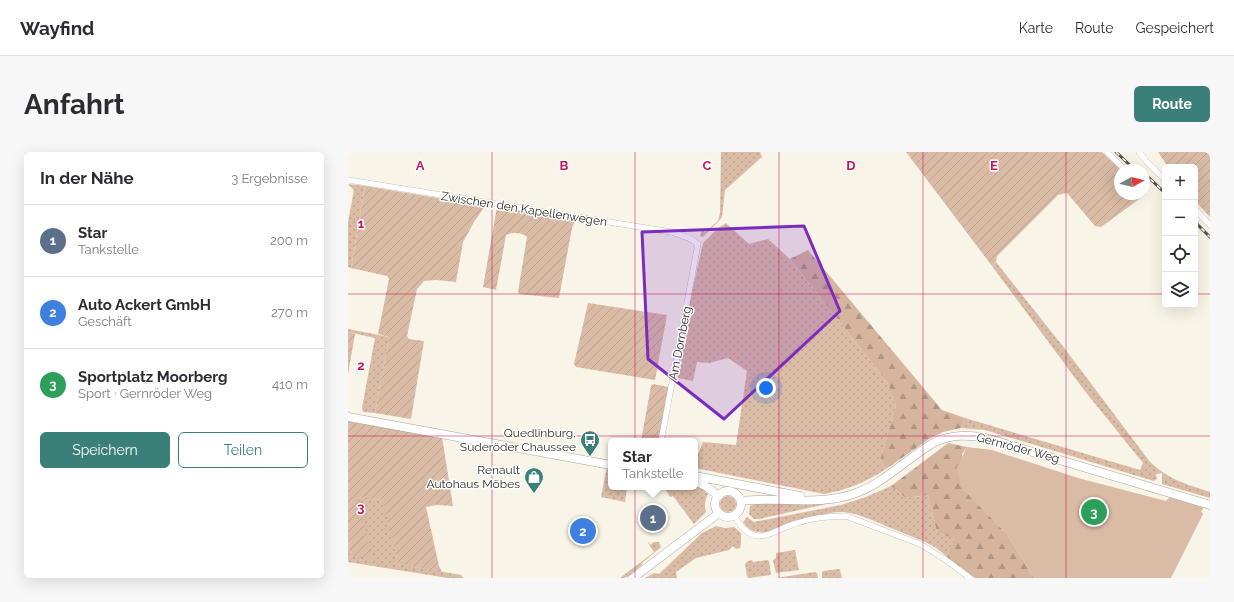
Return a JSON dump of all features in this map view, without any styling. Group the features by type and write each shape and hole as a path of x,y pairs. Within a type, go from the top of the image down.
{"main road":[{"path":"348,417 608,463"},
{"name":"Gernröder Weg","path":"741,501 765,499 812,501 838,498 862,490 880,481 935,442 945,438 963,435 986,438 1210,505"},
{"path":"698,477 801,497 812,501"},
{"path":"698,483 707,487 719,496"},
{"path":"724,492 737,494 741,501 740,509 734,516 726,517 719,513 716,503 719,496 724,492"},
{"path":"633,578 719,513"}],"street":[{"path":"1107,152 1119,164"},
{"path":"1139,152 1146,162 1162,177"},
{"name":"Zwischen den Kapellenwegen","path":"348,180 671,232 683,235 698,244"},
{"path":"1198,212 1210,225"},
{"name":"Am Dornberg","path":"662,438 698,244"},
{"path":"734,516 741,526 751,534 764,536 770,535 798,522 836,516 846,516 920,544 940,556 970,578"}],"highlighted area":[{"path":"804,226 840,311 724,419 648,359 642,232"}],"shaded area":[{"path":"721,152 760,152 762,157 725,190 722,217 703,237 700,236 702,230 705,232 718,221 720,213"},
{"path":"906,152 1102,152 1115,164 1114,200 1138,200 1101,227 1095,226 1067,193 1058,195 997,256 996,262 992,266"},
{"path":"1158,152 1210,152 1210,217 1198,204 1198,164 1166,164"},
{"path":"348,184 365,186 351,268 348,267 348,222 354,190"},
{"path":"365,186 485,206 463,242 456,282 436,280 424,281 417,289 407,336 409,339 424,341 411,419 375,413 389,337 378,334 389,279 387,276 351,268"},
{"path":"497,207 575,221 572,228 559,298 519,294 518,292 527,237 520,233 506,235 496,290 483,287"},
{"path":"726,223 749,244 768,239 790,259 887,382 896,406 880,460 886,469 856,485 824,494 698,469 698,454 703,442 736,445 747,371 728,358 709,363 697,362 693,381 678,378 690,301 703,243 718,228"},
{"path":"996,262 1065,349 1150,462 1171,477 1185,484 1210,492 1210,498 1162,484 1162,473 1156,474 1157,479 1154,481 985,430 961,428 965,418 1140,470 1143,463 1084,390 992,266"},
{"path":"588,303 667,315 655,380 576,367 574,364"},
{"path":"348,329 389,337 375,413 363,412 362,408 375,338 348,332"},
{"path":"348,332 355,334 348,374"},
{"path":"653,384 669,387 660,438 642,438 651,386"},
{"path":"348,421 442,437 453,506 436,505 426,507 439,566 442,572 398,564 383,500 360,497 371,559 351,556 348,540"},
{"path":"967,447 992,450 1078,478 1166,501 1170,497 1204,508 1201,511 1203,514 1171,578 1034,578 1007,534 963,489 956,469"},
{"path":"607,467 608,490 627,490 625,502 601,497"},
{"path":"891,486 906,498 928,495 937,532 956,539 947,557 935,547 923,541 855,514 839,512 833,513 809,518 778,530 768,532 758,532 750,529 743,522 747,517 754,522 841,505 866,497"},
{"path":"698,487 701,488 708,494 705,503 706,512 694,524 673,496 670,497 666,490 698,490"},
{"path":"360,496 384,500 398,564 461,575 463,578 448,578 348,562 348,540 351,556"},
{"path":"728,496 734,498 736,504 734,510 728,512 722,510 720,504 722,498"},
{"path":"779,503 803,505 831,503 759,519 754,519 749,514 750,506 757,504"},
{"path":"716,526 725,528 734,527 741,533 740,548 736,549 733,546 729,550 696,558 676,572 677,578 645,578 654,573 659,574 702,533"},
{"path":"649,542 650,545 654,542 659,542 661,547 642,563 642,565 632,574 624,578 620,578 654,552 648,543"},
{"path":"795,550 799,570 776,573 773,560 776,558 776,553"},
{"path":"752,560 753,562 769,561 771,574 749,578 747,576 745,564"},
{"path":"839,569 842,578 822,578 823,571"},
{"path":"815,572 817,573 818,578 776,578"}],"green space":[{"path":"808,250 942,410 965,418 961,428 943,432 929,439 886,469 880,460 896,406 887,382 790,259"},
{"path":"948,443 967,447 962,454 963,489 1007,534 1034,578 975,578 947,557 955,539 937,532 928,495 906,498 891,486"}],"railway":[{"path":"1116,152 1129,164"},
{"path":"1150,179 1162,190"},
{"path":"1198,225 1210,237"}],"place":[{"name":"Quedlinburg, Suderöder Chaussee","path":"590,457"},
{"name":"Renault Autohaus Möbes","path":"534,494"},
{"name":"Sportplatz Moorberg","path":"1094,512"},
{"name":"Star","path":"653,518"},
{"name":"Auto Ackert GmbH","path":"583,531"}]}
